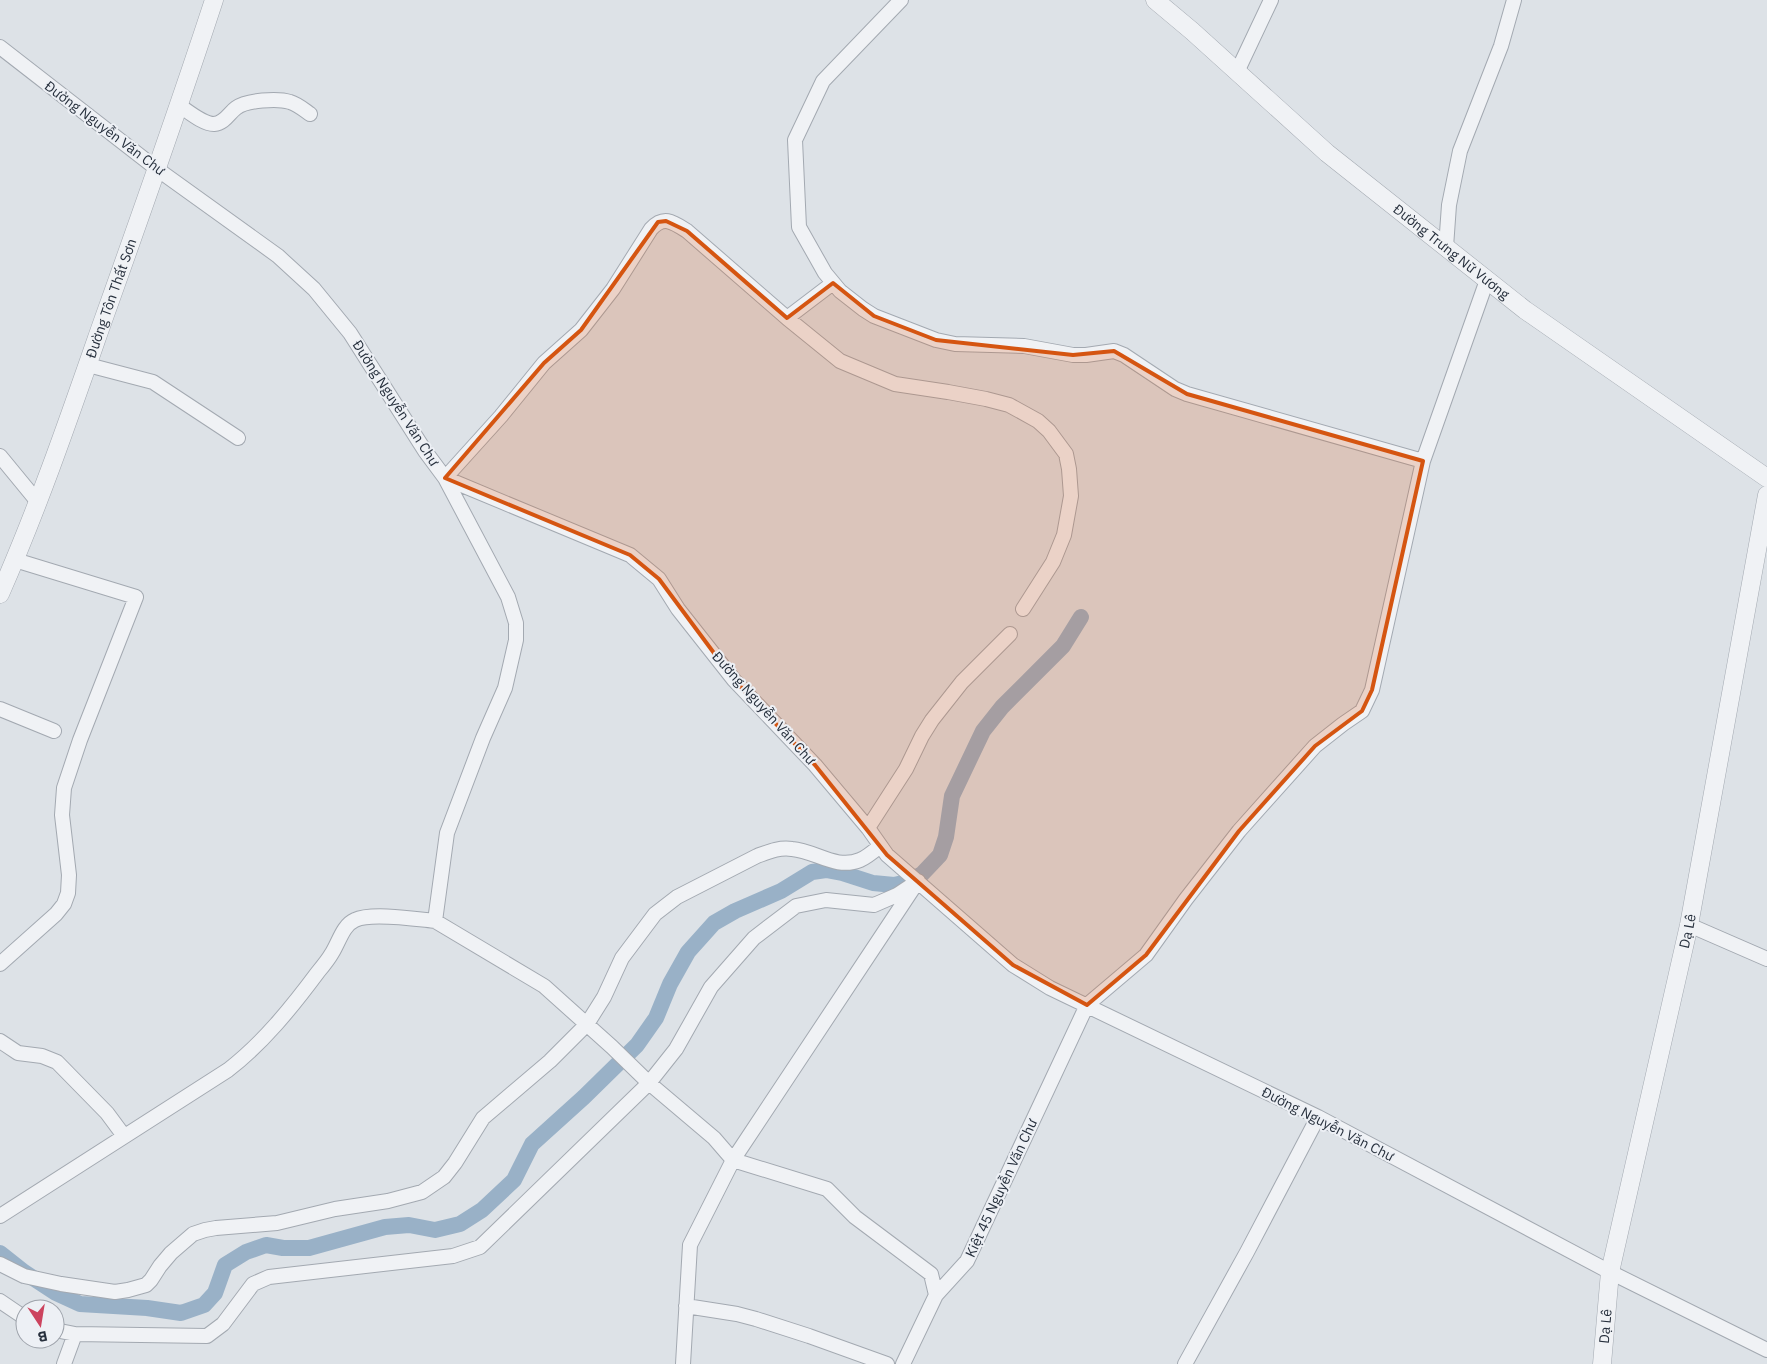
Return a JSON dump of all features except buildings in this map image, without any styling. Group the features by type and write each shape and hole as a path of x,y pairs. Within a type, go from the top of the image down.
{"street":[{"name":"Đường Tôn Thất Sơn","path":"0,594 15,560 88,365 180,106 214,0"},
{"path":"900,0 823,81 795,140 799,226 825,273 828,286 874,316 936,340 955,344 1024,346 1073,355 1114,351 1124,355 1168,385 1187,394 1423,462"},
{"name":"Đường Trưng Nữ Vương","path":"1155,0 1327,152 1487,280 1526,310 1767,478"},
{"path":"1237,72 1271,0"},
{"path":"1446,247 1449,205 1460,151 1501,46 1514,0"},
{"name":"Đường Nguyễn Văn Chư","path":"0,47 157,169 278,256 314,289 350,333 425,451 445,478 630,555 659,578 678,608 734,680 815,764 868,828 884,851 1013,965 1050,988 1318,1117 1610,1272 1767,1350"},
{"path":"180,106 204,121 214,124 222,121 237,106 277,99 289,101 310,114"},
{"path":"435,921 447,833 483,738 505,688 516,640 516,623 508,597 445,478 544,364 581,330 613,290 651,229 658,222 666,221 687,231 793,314 840,361 895,384 957,393 1009,405 1038,421 1058,441 1066,454 1071,496 1064,535 1053,562 1024,609"},
{"path":"1087,1005 1146,955 1186,899 1240,831 1315,746 1362,711 1372,690 1423,462 1487,280"},
{"path":"793,314 828,286"},
{"path":"88,365 153,382 238,438"},
{"path":"0,456 37,501"},
{"name":"Dạ Lê","path":"1602,1364 1610,1272 1689,925 1767,495"},
{"path":"0,964 56,914 64,904 68,893 69,875 62,815 64,788 80,740 136,597 15,560"},
{"path":"868,828 906,770 922,736 937,713 962,682 1010,634"},
{"path":"0,709 54,731"},
{"path":"0,1264 24,1276 60,1284 115,1292 128,1290 146,1285 152,1280 160,1266 178,1247 193,1234 205,1230 278,1223 334,1208 388,1201 422,1192 444,1177 456,1163 483,1118 550,1061 587,1024 604,997 625,953 655,914 678,897 757,856 775,850 790,848 802,850 830,861 841,863 852,862 884,851"},
{"path":"65,1332 75,1334 207,1336 223,1324 253,1284 268,1277 453,1256 480,1247 648,1081 676,1049 711,987 754,938 796,906 826,900 874,905 897,895 913,877"},
{"path":"683,1364 690,1246 733,1160 913,877"},
{"path":"0,1216 243,1058 284,1015 317,974 332,953 349,923 357,919 371,917 435,921 544,986 714,1138 733,1160 827,1189 855,1217 931,1274 936,1295"},
{"path":"1689,925 1767,959"},
{"name":"Kiệt 45 Nguyễn Văn Chư","path":"903,1364 936,1295 967,1261 1087,1005"},
{"path":"0,1041 18,1053 42,1056 57,1062 106,1113 124,1136"},
{"path":"1185,1364 1318,1117"},
{"path":"0,1302 15,1312"},
{"path":"686,1306 756,1319 887,1364"},
{"path":"64,1364 75,1334"}],"highlighted area":[{"path":"666,221 687,231 787,318 833,283 874,316 936,340 1073,355 1114,351 1187,394 1423,461 1372,690 1362,711 1315,746 1239,831 1146,955 1087,1005 1013,965 887,855 815,765 734,680 659,579 630,555 445,478 544,363 581,330 658,222"}],"waterway":[{"path":"0,1253 24,1272 56,1293 80,1304 147,1308 181,1313 204,1305 215,1293 225,1265 246,1252 266,1245 283,1248 309,1248 385,1227 409,1225 435,1230 460,1224 482,1210 514,1180 532,1144 637,1045 656,1018 670,984 688,952 714,923 735,911 781,891 812,872 826,870 873,883 894,885 907,882 922,874 940,855 946,837 952,796 983,731 1002,707 1063,646 1081,617"}]}
